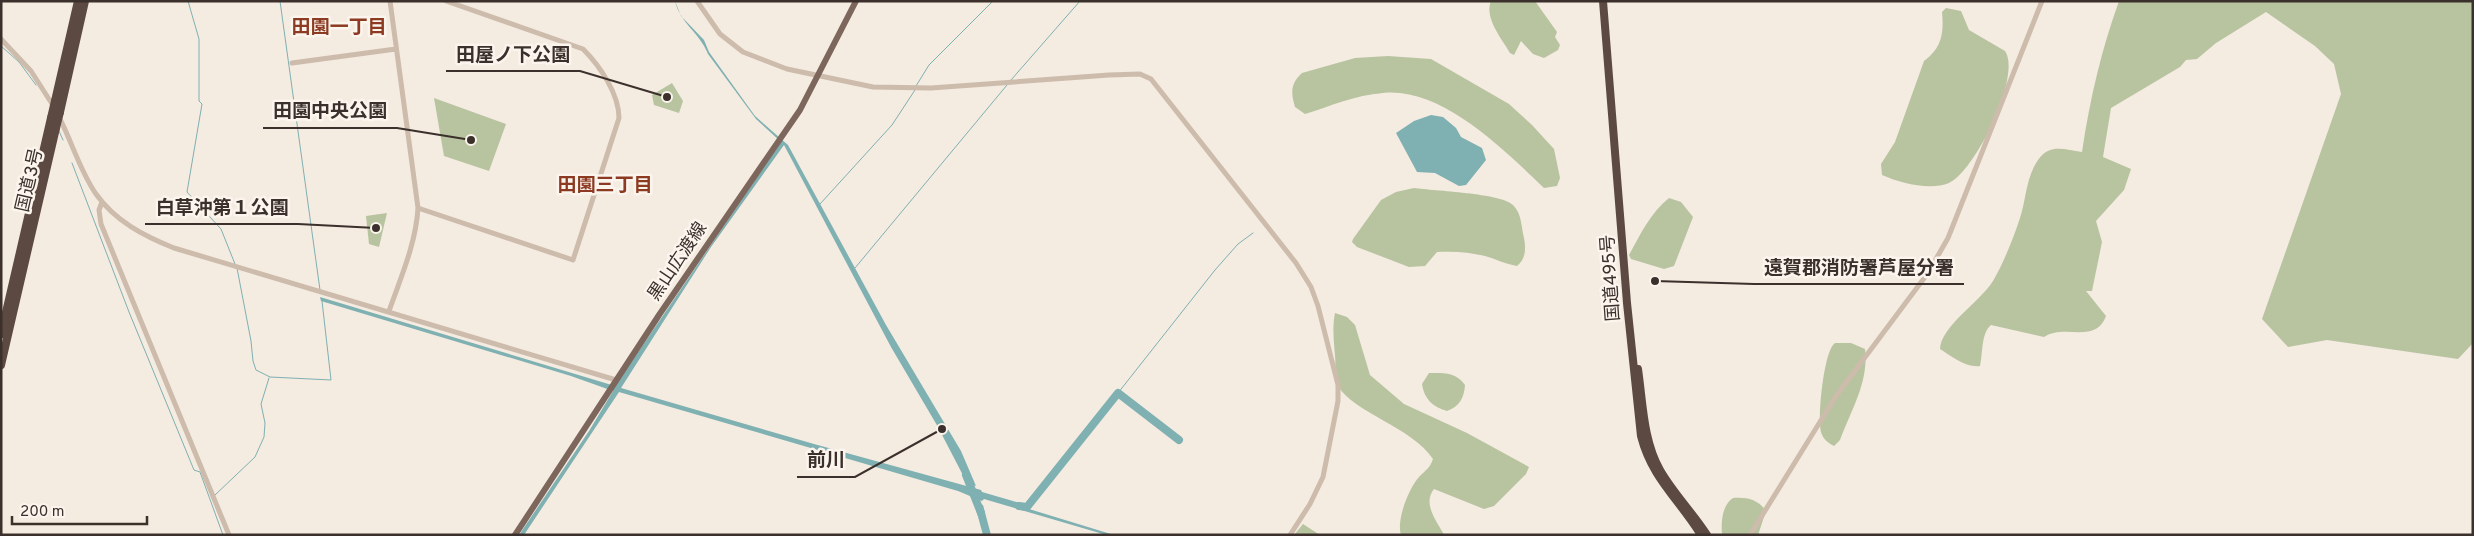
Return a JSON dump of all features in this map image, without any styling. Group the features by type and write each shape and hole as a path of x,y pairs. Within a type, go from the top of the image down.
{"highway":[{"name":"国道3号","path":"1,334 78,1"},
{"name":"国道3号","path":"1,365 86,1"},
{"name":"国道495号","path":"1603,1 1627,303 1641,436 1645,453 1653,471 1701,535"},
{"name":"国道495号","path":"1608,1 1633,328 1646,430 1660,470 1707,535"}],"main road":[{"name":"黒山広渡線","path":"515,535 616,380 800,110 856,1"}],"street":[{"path":"389,311 415,234 418,208 390,1"},
{"path":"418,208 573,260 619,118 617,100 584,49 446,1"},
{"path":"697,1 720,34 743,52 771,64 873,87 896,89 1109,75 1140,74 1150,78 1296,263 1311,287 1318,306 1338,385 1338,401 1320,483 1310,504 1290,535"},
{"path":"1750,535 1836,396 1928,273 1948,238 2042,1"},
{"path":"1,39 32,71 43,87 94,192 123,222 146,237 616,380"},
{"path":"292,63 396,49"},
{"path":"102,202 99,210 102,224 229,535"}],"green space":[{"path":"1491,1 1535,1 1557,32 1555,37 1560,45 1558,50 1544,58 1533,54 1521,41 1514,55 1510,53 1492,21 1489,8"},
{"path":"2119,1 2473,1 2473,343 2458,359 2327,340 2288,347 2262,319 2341,94 2334,64 2315,46 2266,12 2216,43 2197,59 2186,60 2180,67 2111,108 2103,157 2131,169 2124,190 2096,221 2102,242 2092,291 2086,291 2106,316 2101,325 2095,330 2087,332 2052,333 2044,337 1991,325 1985,333 1980,366 1964,363 1940,349 1942,340 1947,332 1987,289 1997,274 2014,234 2031,174 2038,160 2053,149 2082,152 2097,75"},
{"path":"1946,8 1961,11 1969,30 2005,51 2009,63 2002,100 1983,143 1960,175 1949,183 1933,186 1897,181 1882,175 1881,164 1895,142 1924,61 1935,51 1938,45 1943,27 1942,12"},
{"path":"1388,56 1431,59 1509,104 1554,149 1560,178 1557,186 1544,188 1510,156 1471,124 1449,110 1427,100 1405,94 1383,93 1353,98 1305,114 1295,107 1292,89 1295,81 1302,73 1355,58"},
{"path":"672,83 683,101 679,113 654,105 652,95"},
{"path":"434,98 506,124 489,171 444,156"},
{"path":"1414,188 1482,195 1506,201 1513,205 1520,216 1525,242 1525,253 1520,263 1517,266 1485,256 1437,252 1425,266 1409,267 1357,247 1352,242 1381,200 1396,192"},
{"path":"1669,198 1681,202 1693,217 1674,266 1664,269 1631,259 1629,255 1646,224"},
{"path":"387,213 379,247 369,244 366,216"},
{"path":"1335,313 1347,317 1355,325 1370,375 1404,404 1467,433 1529,467 1526,474 1494,506 1484,509 1434,489 1431,495 1430,506 1444,535 1401,535 1400,521 1408,496 1415,482 1429,467 1433,459 1412,438 1357,404 1346,396 1338,386 1335,359"},
{"path":"1835,343 1851,343 1865,349 1866,361 1858,396 1840,440 1834,446 1826,440 1821,432 1820,413 1825,370 1831,348"},
{"path":"1429,373 1454,375 1465,385 1464,394 1455,407 1447,411 1430,402 1422,384"},
{"path":"1733,498 1751,500 1759,504 1766,511 1758,535 1722,534 1724,509"},
{"path":"1303,524 1320,535 1294,535"}],"water":[{"path":"683,18 704,40 709,52 755,116 788,145 886,325 961,451 976,486 967,483 938,427 891,347 784,145 711,247 621,388 981,490 982,492 1027,505 1029,509 1114,535 1103,534 984,499 982,501 958,491 619,392 524,535 519,535 589,431 613,391 571,376 321,301 320,297 615,386 781,142 756,119"},
{"path":"1431,115 1443,117 1456,128 1461,137 1482,148 1486,160 1466,185 1459,186 1435,173 1417,172 1396,133 1414,121"},
{"path":"974,502 983,505 991,535 983,535"}],"waterway":[{"path":"188,1 199,39 199,101 202,104 187,192 221,229 235,264"},
{"path":"280,1 320,290"},
{"path":"916,86 929,65 993,1"},
{"path":"1011,80 1080,1"},
{"path":"1,46 19,62 36,85"},
{"path":"855,268 1007,85"},
{"path":"820,204 892,125 915,90"},
{"path":"59,131 63,140"},
{"path":"72,163 129,312 194,470 200,472 223,535"},
{"path":"1118,393 1215,270 1238,244 1253,233"},
{"path":"237,268 253,361 256,370 270,377 331,380 322,301"},
{"path":"215,495 255,457 264,437 265,423 261,404 269,378"},
{"path":"1019,506 1027,507 1118,393 1179,440"},
{"path":"966,475 981,513"}],"place":[{"name":"田屋ノ下公園","path":"667,97"},
{"name":"田園中央公園","path":"471,140"},
{"name":"白草沖第１公園","path":"376,228"},
{"name":"遠賀郡消防署芦屋分署","path":"1655,281"},
{"name":"前川","path":"942,429"}],"district":[{"name":"田園一丁目","path":"339,26"},
{"name":"田園三丁目","path":"605,184"}]}
